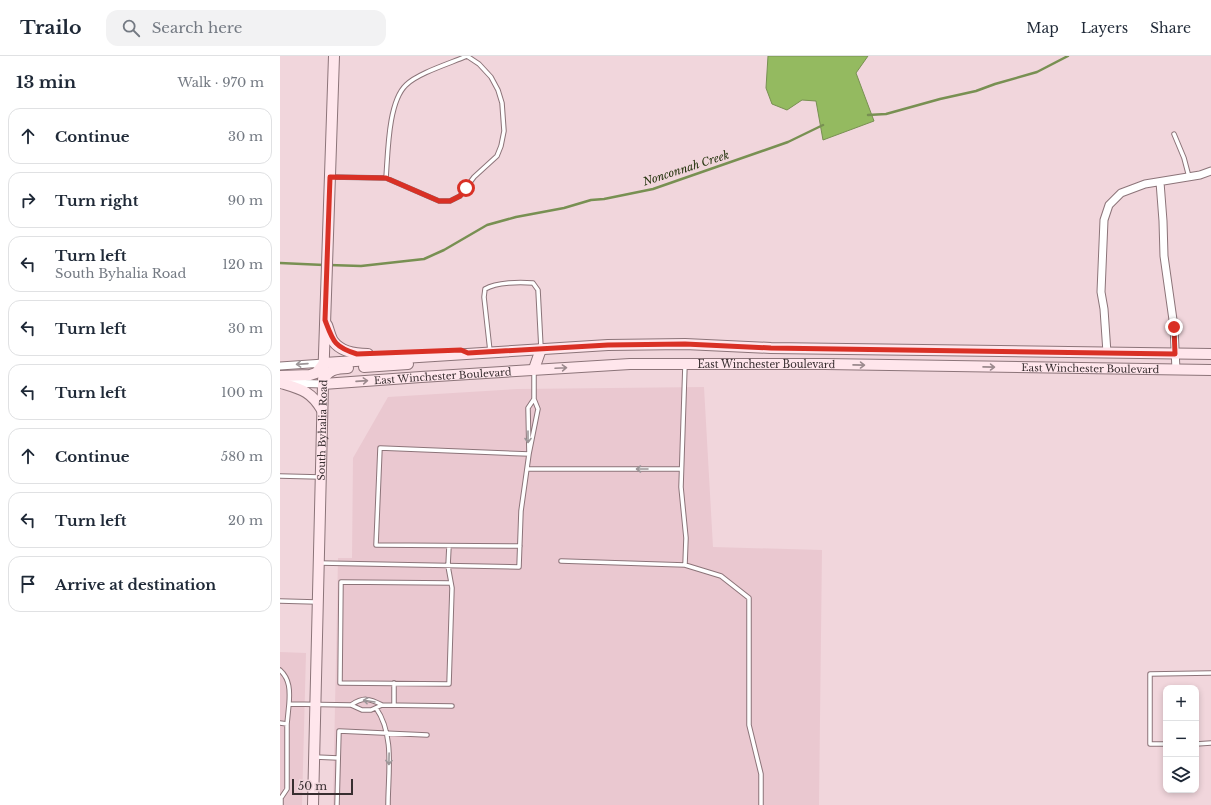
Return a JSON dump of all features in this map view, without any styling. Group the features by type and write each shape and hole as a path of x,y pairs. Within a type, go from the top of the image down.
{"main road":[{"name":"South Byhalia Road","path":"313,805 322,410 334,56"},
{"path":"325,320 333,340 344,350 357,354 461,350 468,353"},
{"name":"East Winchester Boulevard","path":"324,363 608,345 685,344 771,348 1211,354"},
{"path":"534,370 541,349"},
{"path":"323,384 324,378 327,374 336,369 446,360 468,353"},
{"path":"280,381 316,373 324,363"},
{"name":"East Winchester Boulevard","path":"323,384 630,364 825,364 1211,370"},
{"path":"280,381 305,390 315,399 322,410"}],"street":[{"path":"1107,353 1104,310 1101,292 1104,220 1109,205 1121,193 1145,184 1189,177 1211,171"},
{"path":"1160,182 1164,221 1164,256 1174,327 1176,370"},
{"path":"280,366 324,363"},
{"path":"280,381 323,384"}],"lane":[{"path":"330,177 386,178 439,201 450,201 460,196 474,177 497,156 504,131 502,103 498,90 491,77 483,68 467,56 419,76 406,85 397,99 392,113 386,178"},
{"path":"1174,134 1184,158 1189,177"},
{"path":"490,352 484,297 485,289 491,286 523,282 533,283 538,290 541,349"},
{"path":"685,364 681,469 681,487 686,538 685,565"},
{"path":"319,563 519,567 521,511 529,454 538,409 534,399 534,370"},
{"path":"529,454 528,408 534,399"},
{"path":"520,546 376,545 380,448 529,454"},
{"path":"527,469 681,469"},
{"path":"280,476 321,477"},
{"path":"449,546 448,566 451,583 449,684 340,683 341,582 451,583"},
{"path":"561,562 685,565 721,576 749,598 749,725 761,774 761,805"},
{"path":"280,601 317,602"},
{"path":"280,670 287,678 289,688 286,789 281,798 281,805"},
{"path":"1163,744 1150,744 1150,674 1211,673"},
{"path":"394,683 394,705"},
{"path":"351,705 359,700 371,699 382,705"},
{"path":"289,704 351,705 362,710 371,710 382,705 452,706"},
{"path":"376,708 382,716 389,746 388,805"},
{"path":"280,723 287,724"},
{"path":"337,805 339,731 427,734"},
{"path":"1199,744 1211,743"},
{"path":"314,757 338,758"}],"shaded area":[{"path":"768,56 868,56 856,73 874,121 823,140 816,101 802,100 787,110 772,104 766,88"},
{"path":"704,387 713,547 822,550 819,805 333,805 338,558 352,558 353,458 388,397 518,389"},
{"path":"280,652 306,653 302,805 280,805"}],"waterway":[{"name":"Nonconnah Creek","path":"868,115 886,114 976,91 1037,72 1068,56"},
{"name":"Nonconnah Creek","path":"329,265 361,266 424,259 444,250 487,225 516,217 564,208 591,200 604,199 653,189 788,142 823,125"},
{"name":"Nonconnah Creek","path":"280,263 324,265"}],"route":[{"path":"466,188 460,196 450,201 439,201 386,178 330,177 325,320 333,340 344,350 357,354 461,350 468,353 608,345 685,344 771,348 1175,354 1174,327"}]}
